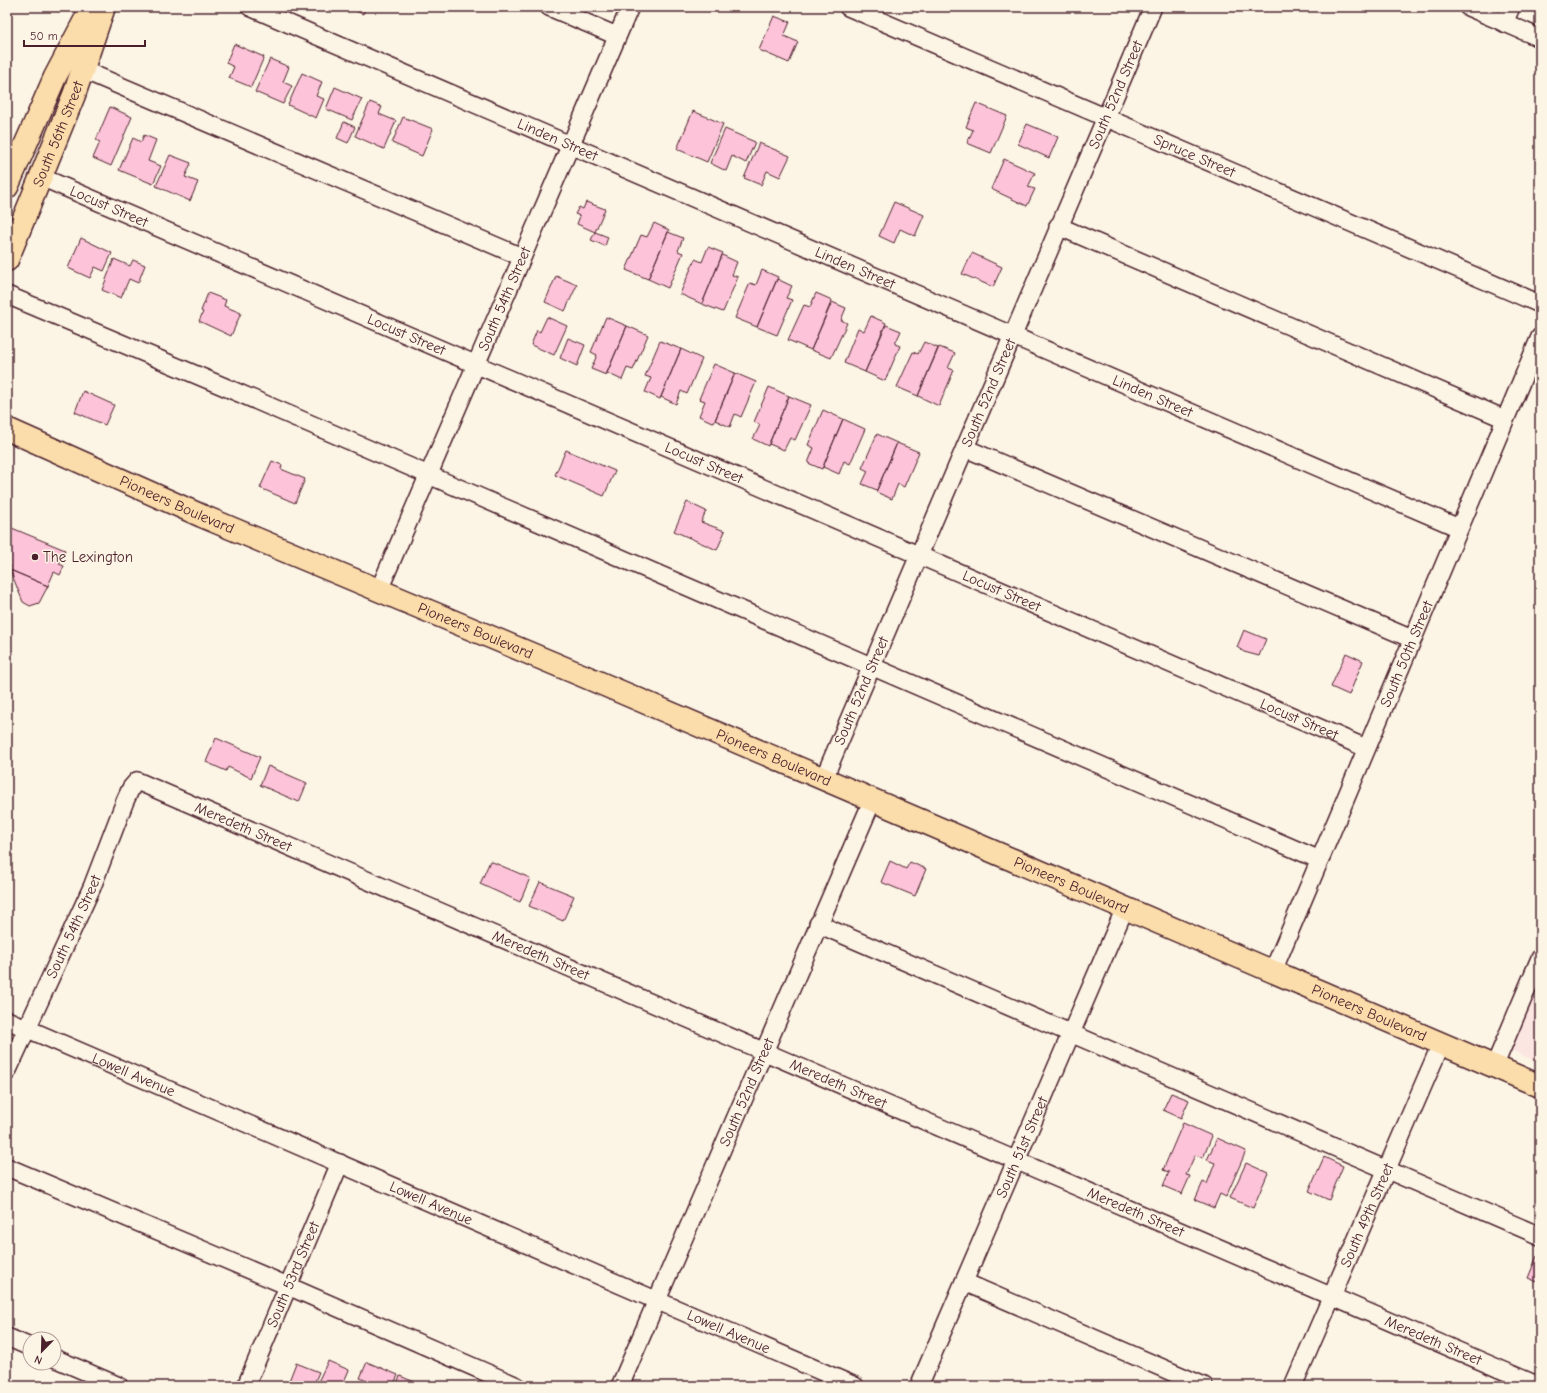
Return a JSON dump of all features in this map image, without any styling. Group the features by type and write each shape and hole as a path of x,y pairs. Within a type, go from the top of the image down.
{"main road":[{"name":"South 56th Street","path":"7,187 11,165 92,7"},
{"name":"South 56th Street","path":"7,260 83,70 104,7"},
{"name":"Pioneers Boulevard","path":"7,429 195,513 824,778 1540,1086"}],"street":[{"name":"Linden Street","path":"250,7 1459,528"},
{"path":"549,7 618,36"},
{"name":"South 54th Street","path":"379,590 630,7"},
{"name":"Spruce Street","path":"848,7 1540,304"},
{"name":"South 52nd Street","path":"824,778 920,556 1058,226 1153,7"},
{"path":"1468,7 1540,38"},
{"path":"1504,23 1510,7"},
{"path":"83,70 522,257"},
{"name":"Locust Street","path":"41,177 1366,748"},
{"path":"1058,226 1505,419"},
{"path":"7,295 873,666 1320,860"},
{"name":"South 50th Street","path":"1273,971 1540,337"},
{"path":"965,448 1412,639"},
{"name":"South 54th Street","path":"7,1072 86,900 124,801 131,788 137,781"},
{"name":"Meredeth Street","path":"137,781 1539,1386"},
{"name":"South 52nd Street","path":"620,1386 873,799"},
{"name":"South 51st Street","path":"919,1386 1125,908"},
{"path":"818,924 1540,1236"},
{"path":"1494,1067 1540,958"},
{"name":"Lowell Avenue","path":"7,1020 855,1386"},
{"name":"South 49th Street","path":"1293,1386 1441,1044"},
{"name":"South 53rd Street","path":"246,1386 340,1163"},
{"path":"7,1167 288,1286 517,1386"},
{"path":"964,1282 1204,1386"},
{"path":"7,1337 22,1344"},
{"path":"62,1361 119,1386"}],"shaded area":[{"path":"1540,958 1540,1063 1503,1047"}],"building":[{"path":"346,7 366,7 363,14"},
{"path":"774,16 790,22 784,36 798,42 789,63 759,50"},
{"path":"234,44 264,57 251,87 229,78 234,67 226,63"},
{"path":"270,59 289,67 283,82 292,86 283,104 255,92"},
{"path":"302,73 322,82 316,96 324,99 316,118 288,105"},
{"path":"335,87 362,99 352,120 326,109"},
{"path":"370,102 382,107 379,114 396,121 384,149 355,136"},
{"path":"976,103 1007,116 991,153 967,143 973,130 966,127"},
{"path":"110,107 132,117 111,166 93,158 100,142 96,140"},
{"path":"693,111 723,124 707,162 677,149"},
{"path":"403,117 433,129 422,156 392,143"},
{"path":"344,122 355,127 348,143 337,138"},
{"path":"1027,124 1058,137 1049,158 1018,144"},
{"path":"725,129 755,142 746,163 732,156 726,171 710,163"},
{"path":"144,135 156,140 148,161 161,166 153,184 119,170 133,138 141,142"},
{"path":"759,143 790,156 780,177 767,171 761,185 744,178"},
{"path":"170,155 191,163 185,177 198,182 190,201 156,186"},
{"path":"1004,159 1035,173 1028,187 1035,189 1027,206 991,189"},
{"path":"586,202 605,209 595,232 577,224 580,216 575,214 579,207 583,209"},
{"path":"894,202 924,215 915,236 900,229 894,243 879,236"},
{"path":"654,223 669,230 648,279 626,270 641,235 647,237"},
{"path":"595,232 608,237 605,246 591,240"},
{"path":"668,232 683,238 678,251 683,253 668,288 648,279"},
{"path":"81,238 112,253 104,271 95,267 90,278 68,268"},
{"path":"708,247 723,253 702,304 680,294 695,259 702,262"},
{"path":"972,253 1002,267 993,287 962,274"},
{"path":"722,255 737,262 732,275 738,277 723,312 702,304"},
{"path":"114,259 130,266 133,260 145,265 138,283 129,279 121,298 102,290"},
{"path":"762,270 778,277 757,327 735,318 750,283 756,285"},
{"path":"556,276 577,285 565,311 545,302"},
{"path":"777,279 792,286 786,298 792,300 777,335 757,327"},
{"path":"208,293 226,300 224,306 241,313 231,336 199,321"},
{"path":"816,293 832,300 811,350 788,340 804,305 810,307"},
{"path":"832,302 846,308 841,320 847,323 831,358 811,350"},
{"path":"871,316 886,323 865,372 844,363 858,328 864,331"},
{"path":"547,317 567,326 554,355 531,345 537,330 540,332"},
{"path":"606,317 627,326 606,375 591,369 597,355 591,352"},
{"path":"886,325 901,331 895,344 900,346 885,381 865,372"},
{"path":"627,326 648,335 633,370 627,368 622,380 607,373"},
{"path":"568,338 585,345 577,366 560,358"},
{"path":"660,341 681,349 660,399 645,392 651,378 645,376"},
{"path":"924,342 938,348 918,396 897,387 913,352 918,354"},
{"path":"939,347 955,353 948,368 954,370 939,406 918,396"},
{"path":"681,349 702,359 687,394 681,391 676,404 661,397"},
{"path":"714,364 735,373 714,423 699,416 705,401 699,399"},
{"path":"735,373 756,382 741,417 735,414 730,427 715,420"},
{"path":"769,387 789,396 768,446 753,439 760,425 754,422"},
{"path":"83,391 114,405 105,425 75,412"},
{"path":"789,396 811,405 795,440 790,438 784,450 769,444"},
{"path":"823,410 843,419 822,469 808,463 814,448 808,445"},
{"path":"843,419 865,429 850,464 844,461 839,474 823,467"},
{"path":"877,434 897,443 877,490 862,484 868,471 862,468"},
{"path":"897,443 919,452 904,487 898,484 892,499 876,492"},
{"path":"566,450 615,471 604,496 555,475"},
{"path":"272,461 282,465 281,469 305,479 295,503 260,488"},
{"path":"687,502 706,511 701,522 725,531 717,550 674,531"},
{"name":"The Lexington","path":"7,526 65,550 59,564 64,566 60,575 54,572 48,586 10,570 11,566 7,565"},
{"path":"10,570 48,586 39,603 30,606 23,602"},
{"path":"1244,630 1266,639 1259,656 1244,652 1237,647"},
{"path":"7,632 12,634 7,646"},
{"path":"1346,653 1363,661 1349,695 1331,687"},
{"path":"7,689 12,691 8,700 7,700"},
{"path":"216,738 260,757 251,778 228,767 226,771 206,762"},
{"path":"268,766 307,783 299,802 260,785"},
{"path":"490,861 530,878 520,902 480,884"},
{"path":"890,861 906,869 910,862 926,869 915,896 881,882"},
{"path":"540,882 574,896 563,921 529,906"},
{"path":"1171,1093 1189,1100 1181,1118 1163,1110"},
{"path":"1183,1123 1212,1136 1203,1158 1195,1155 1186,1175 1190,1176 1182,1194 1163,1186 1169,1172 1163,1170"},
{"path":"1217,1138 1246,1151 1226,1197 1220,1194 1214,1208 1195,1200 1203,1182 1207,1184 1215,1163 1207,1160"},
{"path":"1324,1157 1343,1166 1329,1200 1309,1191"},
{"path":"1246,1163 1268,1173 1253,1208 1230,1198"},
{"path":"1537,1256 1540,1257 1540,1283 1528,1278"},
{"path":"328,1361 349,1370 342,1386 316,1386"},
{"path":"367,1362 398,1375 393,1386 367,1386 369,1382 360,1378"},
{"path":"296,1363 319,1372 313,1386 287,1386"},
{"path":"400,1376 424,1386 396,1386"}],"place":[{"name":"The Lexington","path":"35,557"}]}
